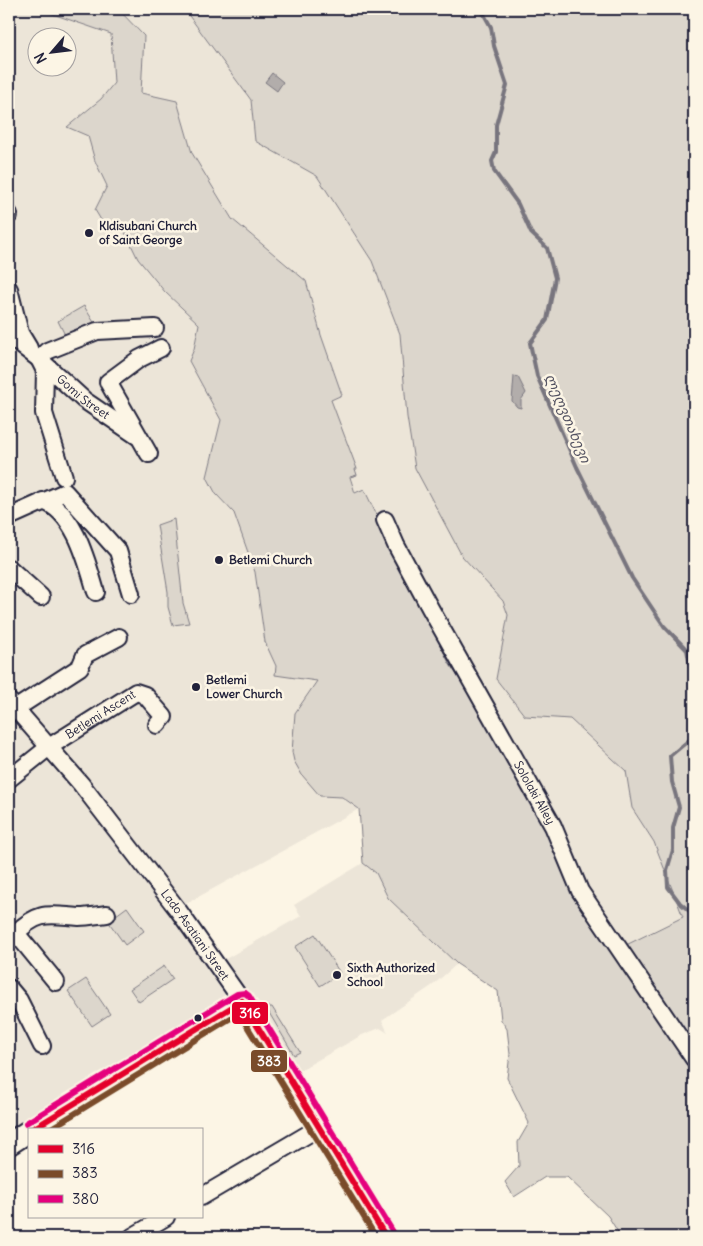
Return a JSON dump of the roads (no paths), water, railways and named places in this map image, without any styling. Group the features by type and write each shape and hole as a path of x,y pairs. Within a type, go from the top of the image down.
{"main road":[{"name":"Lado Asatiani Street","path":"242,1001 386,1237"},
{"path":"35,1128 242,1001"},
{"path":"9,1144 28,1132"}],"street":[{"name":"Gomi Street","path":"9,289 20,333 35,356"},
{"path":"131,594 118,551 65,484 44,413 45,371 35,356 97,331 155,328"},
{"name":"Gomi Street","path":"9,336 35,356 84,400 143,444 108,382 139,359 161,348"},
{"path":"9,517 43,501 65,484"},
{"path":"43,501 54,505 77,536 96,592"},
{"name":"Sololaki Alley","path":"385,520 396,545 434,615 553,826 580,891 621,955 694,1059"},
{"path":"9,568 41,597"},
{"path":"12,705 80,667 85,655 119,637"},
{"name":"Betlemi Ascent","path":"49,747 136,692 145,695 164,717 157,725"},
{"name":"Lado Asatiani Street","path":"12,705 81,784 178,910 242,1001"},
{"path":"9,779 49,747"},
{"path":"56,982 12,932 34,917 42,915 79,917 107,914"},
{"path":"9,988 19,1000 42,1046"},
{"path":"202,1196 320,1127"},
{"path":"132,1237 164,1218"}],"waterway":[{"name":"ლეღვთახევი","path":"481,9 491,27 494,46 507,85 496,125 496,152 492,161 494,171 518,204 531,233 547,248 555,278 547,320 530,343 537,376 577,467 632,578 664,626 687,650 694,685"},
{"path":"694,736 670,756 672,782 679,807 673,828 673,850 667,870 668,887 680,903 694,915"}],"place":[{"name":"Kldisubani Church of Saint George","path":"89,233"},
{"name":"Betlemi Church","path":"219,560"},
{"name":"Betlemi Lower Church","path":"196,687"},
{"name":"Sixth Authorized School","path":"337,975"}]}
